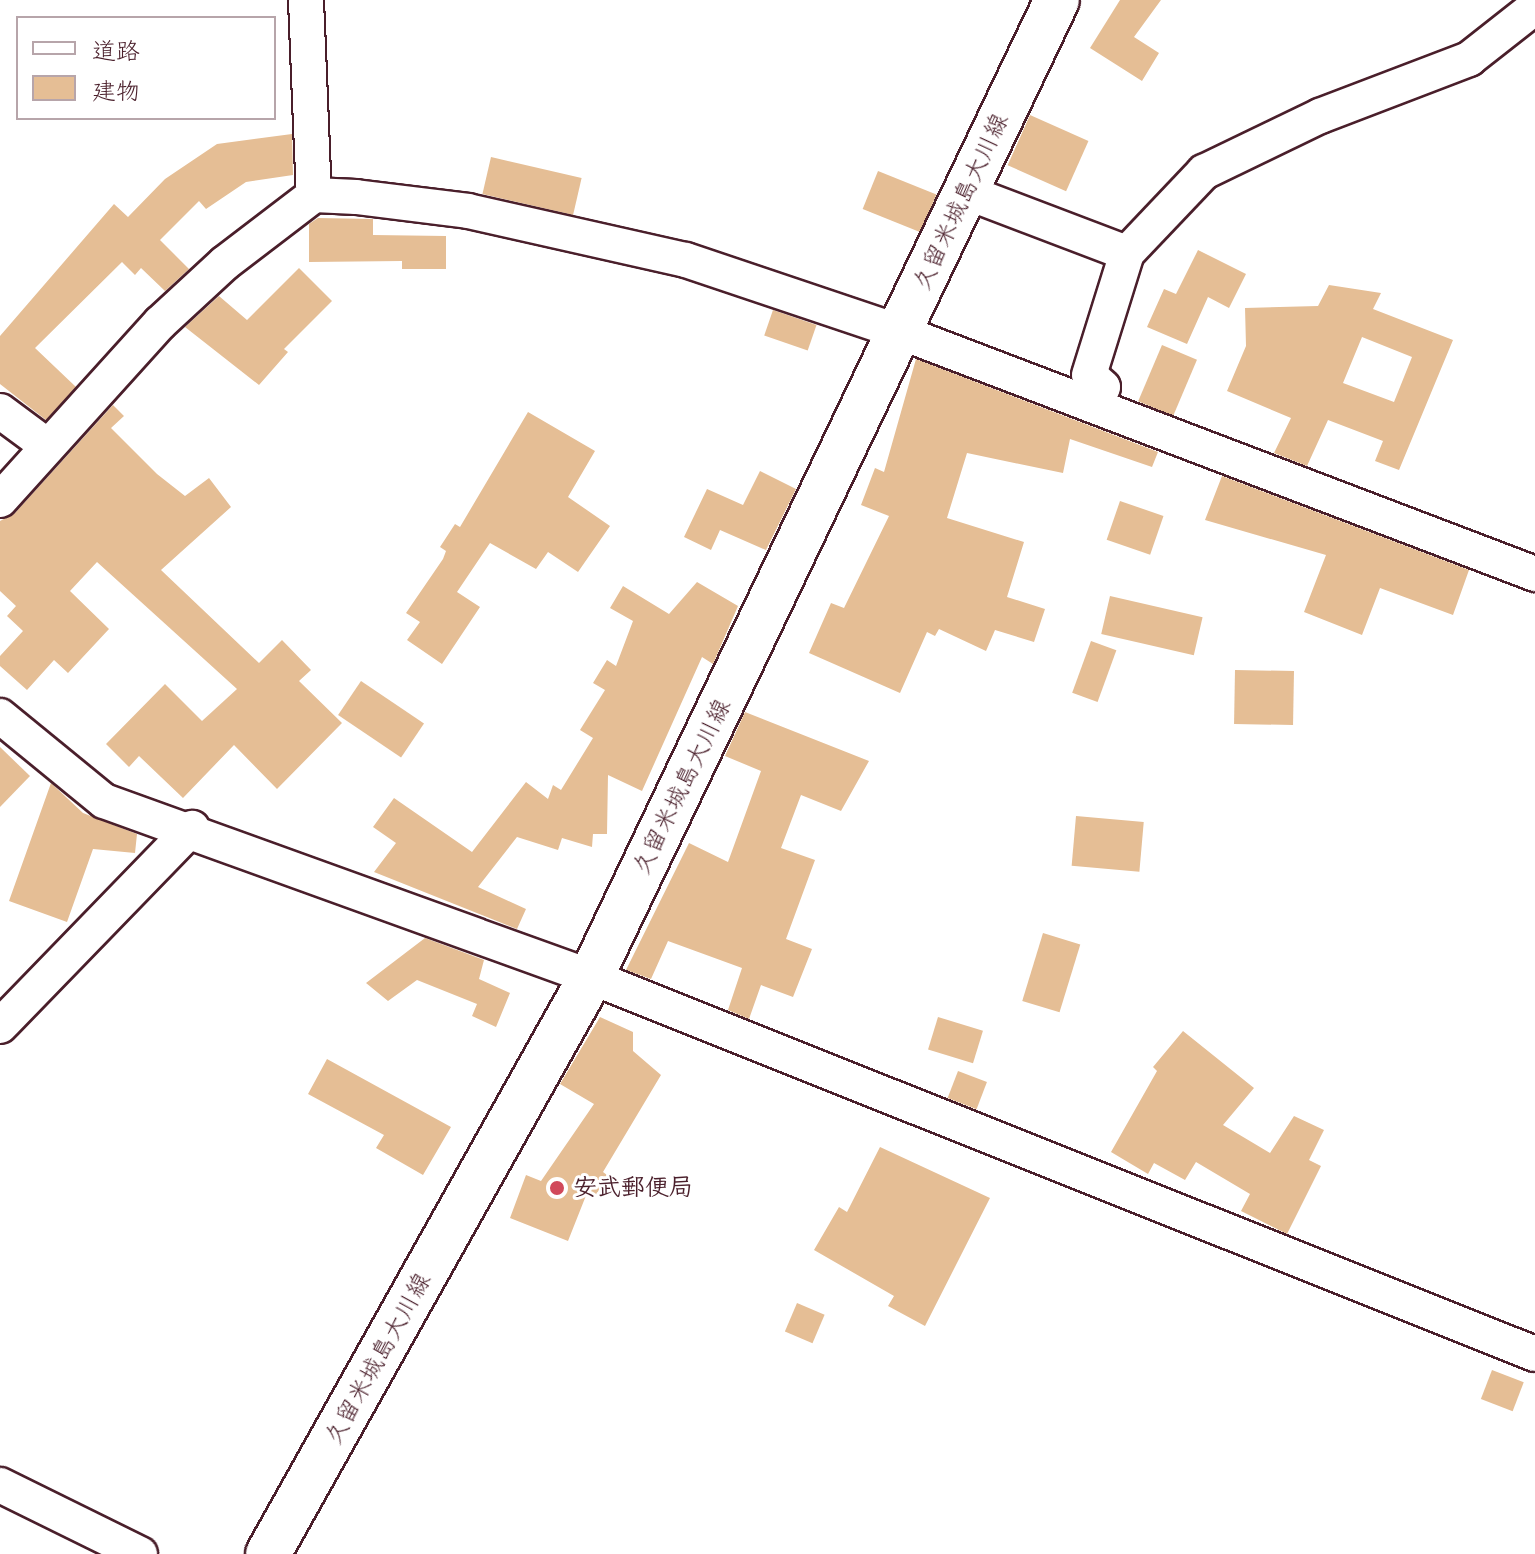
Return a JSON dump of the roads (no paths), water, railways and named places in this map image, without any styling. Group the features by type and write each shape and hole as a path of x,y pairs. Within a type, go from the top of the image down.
{"main road":[{"name":"久留米城島大川線","path":"268,1554 591,977 1057,0"}],"street":[{"path":"306,0 314,195"},
{"path":"1096,405 1103,387 1089,375 1127,253 1204,172 1320,116 1469,59 1535,7"},
{"path":"966,192 1127,253"},
{"path":"0,500 46,445 160,323 314,195 468,211 686,260 900,332 1535,574"},
{"path":"0,411 46,445"},
{"path":"0,716 104,801 192,828 591,977 1535,1354"},
{"path":"0,1026 192,828"},
{"path":"0,1485 140,1554"}],"place":[{"name":"安武郵便局","path":"557,1188"}]}
